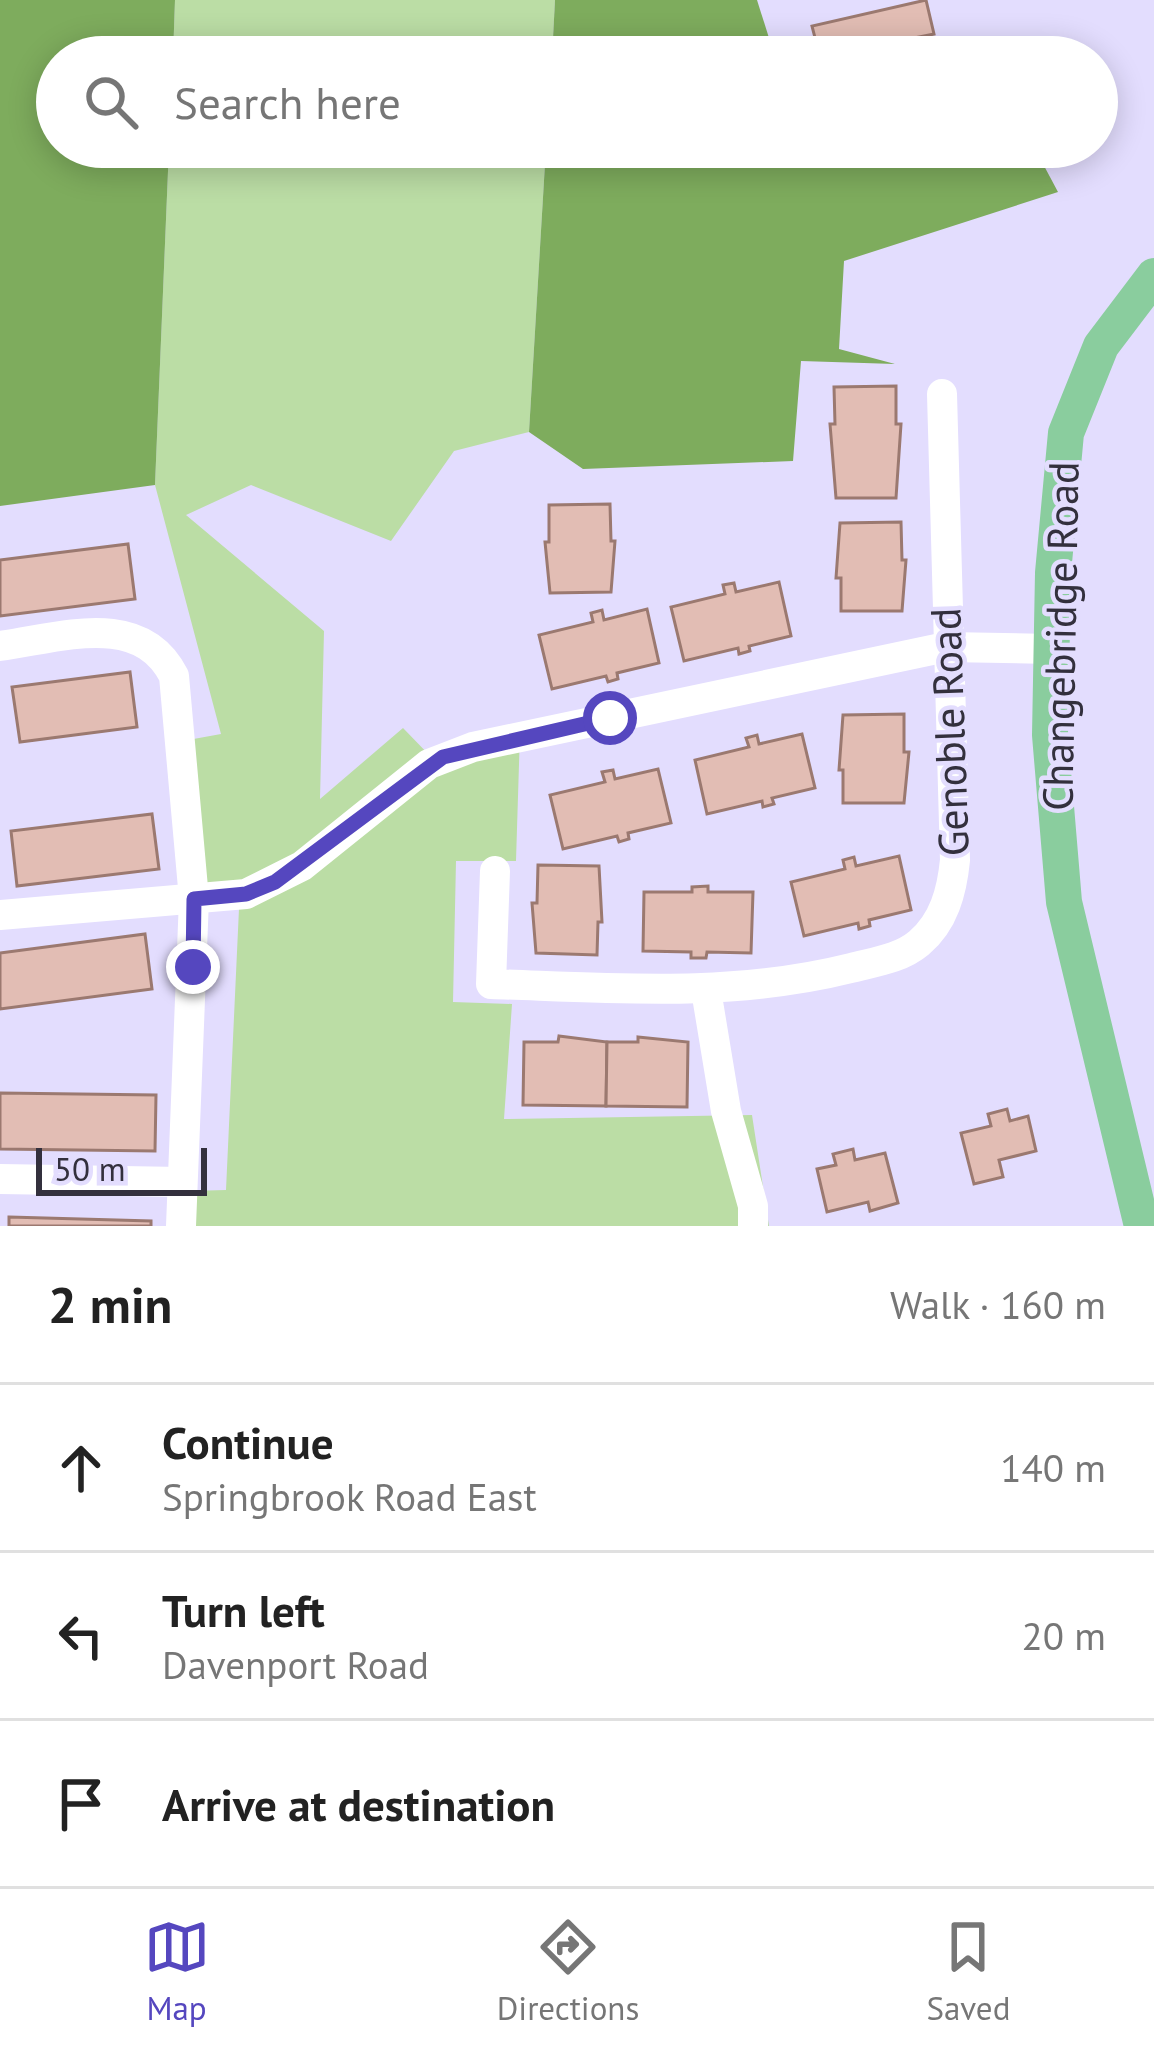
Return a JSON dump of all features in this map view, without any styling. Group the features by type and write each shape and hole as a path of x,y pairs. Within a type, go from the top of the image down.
{"main road":[{"name":"Changebridge Road","path":"1142,1226 1064,902 1054,824 1052,649 1066,433 1101,346 1154,276"}],"street":[{"name":"Genoble Road","path":"495,871 491,984 706,990 784,985 891,958 930,933 946,906 956,860 942,394"},
{"path":"0,646 130,633 167,662 177,691 194,899 181,1226"},
{"path":"0,915 246,894 275,882 443,757 946,647 1052,649"},
{"path":"706,990 726,1111 753,1205 753,1226"},
{"path":"0,1179 182,1181"}],"green space":[{"path":"0,0 175,0 174,36 36,36 36,168 168,168 155,485 0,506"},
{"path":"175,0 555,0 553,36 174,36"},
{"path":"555,0 757,0 768,36 553,36"},
{"path":"168,168 545,168 529,432 454,451 391,541 251,485 186,515 324,631 320,799 403,728 435,761 520,732 516,861 456,861 453,1002 512,1004 504,1119 752,1115 769,1226 188,1226 189,1191 226,1190 240,887 192,889 188,740 221,734 155,485"},
{"path":"545,168 1045,168 1058,192 844,261 839,349 895,364 801,361 793,461 583,469 529,432"}],"building":[{"path":"926,0 934,34 815,36 812,26"},
{"path":"896,386 896,424 901,424 896,498 836,498 830,424 835,424 834,387"},
{"path":"610,504 611,541 615,541 611,592 550,593 545,542 549,542 549,505"},
{"path":"901,522 902,560 906,560 902,611 841,611 841,578 836,578 840,523"},
{"path":"128,544 135,599 0,616 0,560"},
{"path":"779,582 791,636 749,646 750,651 739,654 738,648 684,661 671,607 725,594 723,585 734,583 736,592"},
{"path":"647,609 659,663 617,673 618,679 608,682 606,676 552,689 539,635 593,622 591,613 602,610 604,620"},
{"path":"130,672 137,727 20,742 12,687"},
{"path":"904,714 904,752 909,752 904,803 843,803 843,770 839,770 843,715"},
{"path":"802,734 815,788 772,798 774,804 763,807 762,801 707,814 695,760 749,747 746,738 757,735 759,744"},
{"path":"658,769 671,823 628,833 629,839 619,842 617,836 563,849 550,795 605,782 602,772 613,770 615,779"},
{"path":"152,814 159,869 17,886 11,831"},
{"path":"899,856 911,910 869,920 870,926 859,929 858,923 804,936 791,882 845,869 843,860 854,857 856,866"},
{"path":"538,865 599,866 602,922 598,922 597,955 536,953 532,903 537,903"},
{"path":"708,886 708,892 753,892 751,953 707,952 706,958 691,958 691,952 643,951 644,892 692,892 692,887"},
{"path":"145,934 152,989 0,1009 0,953"},
{"path":"559,1036 607,1042 606,1106 523,1105 524,1042 558,1042"},
{"path":"638,1037 688,1042 687,1107 606,1106 607,1042 638,1042"},
{"path":"0,1093 156,1095 155,1151 0,1149"},
{"path":"1007,1109 1010,1121 1028,1116 1036,1151 999,1160 1003,1177 974,1184 961,1133 991,1126 988,1114"},
{"path":"853,1149 855,1160 885,1153 898,1203 870,1211 868,1202 827,1212 817,1169 836,1165 833,1154"},
{"path":"9,1217 151,1221 151,1226 9,1226"}],"route":[{"path":"193,967 194,899 246,894 275,882 302,866 406,779 443,757 610,718"}]}
